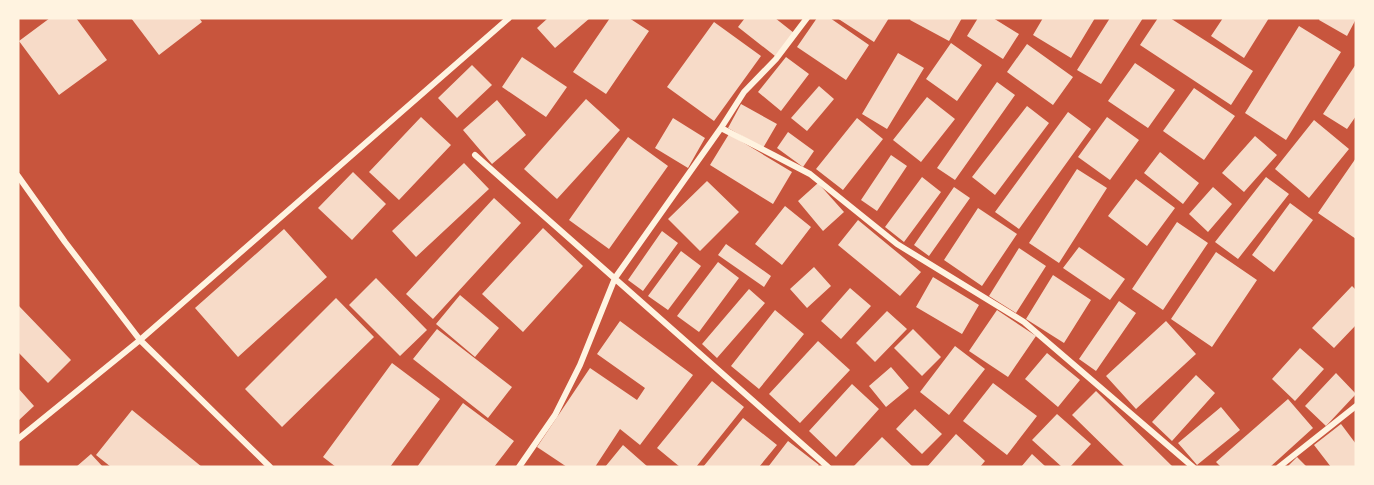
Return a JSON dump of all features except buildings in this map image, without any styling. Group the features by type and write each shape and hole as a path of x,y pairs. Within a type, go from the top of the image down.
{"street":[{"path":"18,439 140,340 508,18"},
{"path":"519,467 555,415 575,375 615,278 744,92 776,59 807,18"},
{"path":"721,128 810,174 897,244 1024,322 1193,467"},
{"path":"476,154 828,467"},
{"path":"18,176 140,340 270,467"},
{"path":"1280,467 1356,406"}]}
